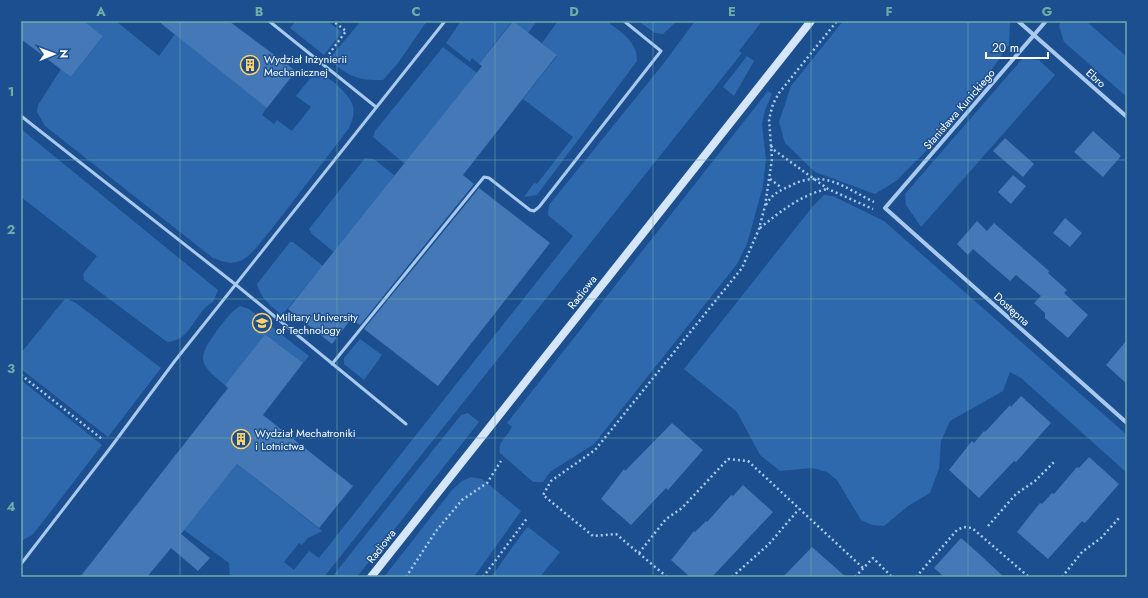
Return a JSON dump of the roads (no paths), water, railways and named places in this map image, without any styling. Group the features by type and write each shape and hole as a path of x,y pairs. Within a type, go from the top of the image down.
{"main road":[{"name":"Radiowa","path":"370,577 811,21"}],"street":[{"name":"Ebro","path":"1018,21 1127,117"},
{"name":"Stanisława Kunickiego","path":"885,208 1046,21"},
{"name":"Dostępna","path":"885,208 1127,423"}],"lane":[{"path":"269,21 376,107"},
{"path":"21,564 112,447 174,362 445,21"},
{"path":"332,364 484,177 488,178 530,210 534,211 539,207 660,51 624,21"},
{"path":"21,116 235,284 406,424"}],"place":[{"name":"Wydział Inżynierii Mechanicznej","path":"250,65"},
{"name":"Military University of Technology","path":"262,323"},
{"name":"Wydział Mechatroniki i Lotnictwa","path":"241,439"}]}
